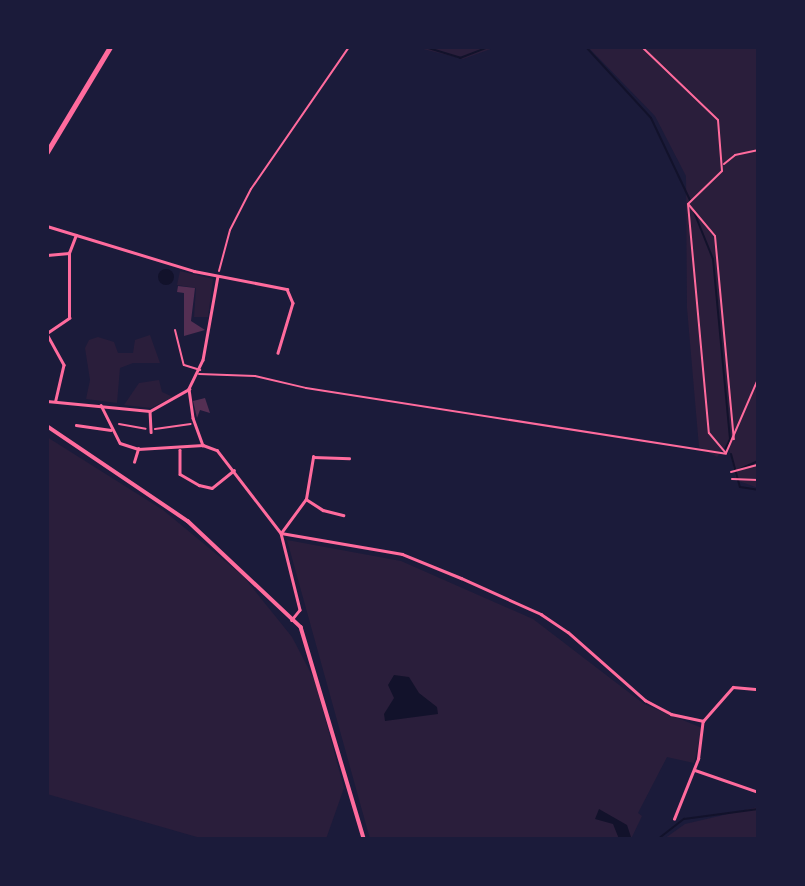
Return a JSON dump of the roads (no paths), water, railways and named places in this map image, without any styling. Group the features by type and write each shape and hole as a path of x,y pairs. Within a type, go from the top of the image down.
{"main road":[{"path":"47,152 110,47"}],"street":[{"path":"47,226 218,276 287,289 293,303 278,353"},
{"path":"56,401 64,365 47,333 69,318 69,253 76,235"},
{"path":"47,255 69,253"},
{"path":"47,401 150,411 190,389 199,372 218,276"},
{"path":"190,389 194,424 203,446"},
{"path":"101,405 118,443 138,449 180,450 203,446 217,450 281,533 300,610 292,621"},
{"path":"150,411 151,431"},
{"path":"76,425 111,430"},
{"path":"47,426 188,521 234,559 303,632 364,839"},
{"path":"134,462 138,449"},
{"path":"180,450 180,474 199,485 212,488 234,470"},
{"path":"281,533 306,499 313,457 349,458"},
{"path":"306,499 323,510 343,515"},
{"path":"281,533 402,554 472,583 568,632 645,700 671,714 703,721"},
{"path":"674,819 695,770 703,721 733,687 758,689"},
{"path":"695,770 758,792"}],"lane":[{"path":"175,330 184,365 199,372"}],"waterway":[{"path":"425,47 460,58 489,47"},
{"path":"586,47 651,118 690,200"},
{"path":"694,212 713,259 730,439 726,448"},
{"path":"731,454 740,487 758,490"},
{"path":"740,469 758,461"},
{"path":"658,839 684,819 758,809"}]}
